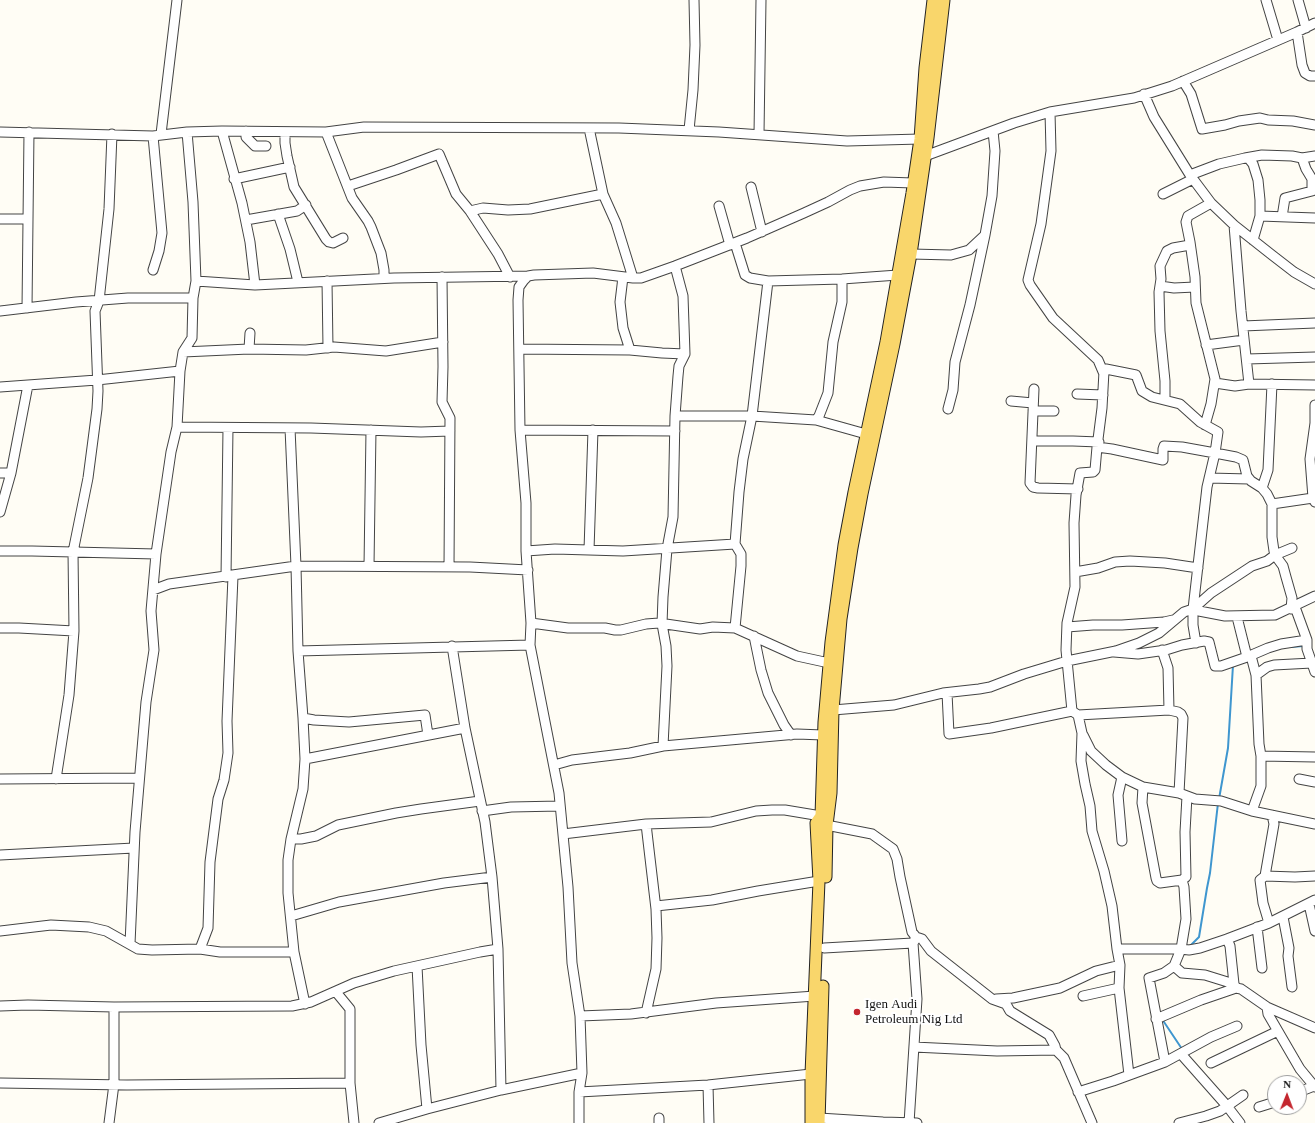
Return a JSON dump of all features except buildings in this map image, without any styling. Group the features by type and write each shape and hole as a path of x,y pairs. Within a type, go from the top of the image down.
{"main road":[{"path":"816,1121 811,1074 815,996 823,734 829,663 844,545 886,342 914,183 920,139 933,0"},
{"path":"816,1121 824,948 821,821 831,793 833,710 841,619 852,548 911,254 925,156 944,0"}],"street":[{"path":"153,270 159,251 162,233 157,135 177,0"},
{"path":"688,130 693,90 695,45 694,0"},
{"path":"759,134 761,0"},
{"path":"1266,0 1278,40"},
{"path":"1298,0 1306,28"},
{"path":"925,156 1014,123 1050,112 1127,99 1172,86 1315,23"},
{"path":"1297,32 1302,65 1305,73 1310,76 1315,76"},
{"path":"1183,81 1191,94 1202,129 1260,118 1268,120 1292,120 1315,125"},
{"path":"1144,94 1154,117 1191,177 1212,203 1234,226 1294,272 1315,284"},
{"path":"1050,112 1051,151 1041,224 1028,280 1053,318 1098,360 1104,374"},
{"path":"0,132 157,135 222,131 326,132 364,127 589,128 688,130 847,141 920,139"},
{"path":"589,128 603,194 616,223 633,278"},
{"path":"222,131 246,220 252,252 255,285"},
{"path":"246,131 246,137 255,146 266,146"},
{"path":"948,409 953,390 955,362 970,305 992,196 995,151 993,131"},
{"path":"27,308 29,132"},
{"path":"130,944 134,848 139,778 146,702 154,650 151,611 156,554 171,452 177,427 182,352 192,338 193,298 196,281 193,202 187,132"},
{"path":"285,132 287,156 294,187 329,242 333,243 342,238"},
{"path":"326,132 352,198 371,227 381,253 384,278"},
{"path":"56,779 69,695 74,631 73,552 88,478 97,409 98,391 95,312 99,301 109,209 112,134"},
{"path":"348,186 439,154 456,194 470,211 498,254 510,276"},
{"path":"1163,194 1191,177 1219,164 1262,155 1292,156 1302,158 1315,156"},
{"path":"1245,158 1253,164 1258,180 1260,216 1253,240"},
{"path":"1282,217 1285,198 1312,191 1312,179 1302,158"},
{"path":"234,179 290,167"},
{"path":"196,281 255,285 384,278 528,276 593,273 641,278 762,232 860,186 884,182 914,183"},
{"path":"751,187 762,232"},
{"path":"470,211 482,208 508,210 530,209 603,194"},
{"path":"1204,424 1212,404 1215,379 1196,303 1186,222 1188,216 1212,203"},
{"path":"246,220 297,211 306,205"},
{"path":"719,206 745,275 750,278 768,281 842,279 898,275"},
{"path":"278,214 290,249 298,282"},
{"path":"1260,216 1315,218"},
{"path":"0,219 28,219"},
{"path":"1234,226 1249,384"},
{"path":"911,254 951,255 969,250 984,235"},
{"path":"1165,400 1160,331 1160,266 1167,251 1173,248 1190,245"},
{"path":"663,746 667,666 666,646 662,624 663,597 667,549 673,517 675,416 679,366 684,354 683,296 675,266"},
{"path":"528,276 519,286 518,300 520,430 526,503 526,551 531,623 530,644 554,765 563,834 568,887 572,963 580,1016 582,1073 579,1092 579,1123"},
{"path":"442,277 442,402 450,418 449,567"},
{"path":"623,277 620,302 623,328 630,350"},
{"path":"816,420 828,393 833,342 842,302 842,279"},
{"path":"327,281 328,348"},
{"path":"735,628 741,554 735,544 743,459 752,416 768,281"},
{"path":"1160,286 1174,288 1195,287"},
{"path":"0,311 76,302 128,298 193,298"},
{"path":"1243,326 1315,323"},
{"path":"249,349 250,334"},
{"path":"1206,345 1244,340"},
{"path":"182,352 249,349 306,350 328,348 386,351 443,342"},
{"path":"519,349 630,350 684,354"},
{"path":"1246,358 1315,358"},
{"path":"1196,643 1192,609 1209,478 1218,432 1204,424 1180,404 1152,396 1142,391 1136,375 1106,369 1104,371 1095,470 1093,472 1080,473 1074,523 1075,587 1066,627 1067,661 1075,713 1082,733 1091,751 1106,765 1122,778 1143,787 1183,794 1195,799 1218,801 1252,811 1315,824"},
{"path":"0,386 97,380 180,371"},
{"path":"1215,383 1235,386 1249,384 1315,385"},
{"path":"1262,488 1268,470 1272,384"},
{"path":"0,512 11,474 28,385"},
{"path":"1034,389 1030,483 1033,487 1038,488 1078,489"},
{"path":"1077,394 1103,395"},
{"path":"1011,401 1054,411"},
{"path":"1272,504 1314,500 1310,459 1315,423 1315,405"},
{"path":"675,416 752,416 816,420 866,434"},
{"path":"177,427 290,428 421,432 450,431"},
{"path":"200,950 208,928 210,862 218,799 224,780 228,753 228,428"},
{"path":"290,428 298,651 304,718 305,759 303,789 291,839 288,860 288,893 294,952 305,1004"},
{"path":"369,566 371,430"},
{"path":"520,430 675,431"},
{"path":"589,550 593,430"},
{"path":"1032,441 1073,441 1098,445 1163,460 1164,446 1182,447 1236,457 1243,460 1247,476 1262,488 1272,504 1272,537 1275,555 1283,566 1292,598 1293,608 1314,667 1274,665 1267,667 1256,675"},
{"path":"0,473 11,474"},
{"path":"1209,478 1249,479"},
{"path":"526,551 555,549 623,551 735,544"},
{"path":"833,710 894,705 947,693 990,687 1024,674 1067,661 1111,652 1139,643 1159,633 1174,619 1184,612 1192,609 1211,593 1252,566 1267,561 1275,555 1292,548"},
{"path":"0,551 32,550 156,554"},
{"path":"1075,572 1098,568 1115,562 1165,563 1198,568"},
{"path":"153,590 169,584 296,566 449,567 528,570"},
{"path":"1192,609 1220,616 1237,617 1275,615 1293,608 1315,596"},
{"path":"1237,617 1256,675 1259,744 1261,756 1260,786 1252,811"},
{"path":"1066,627 1164,622 1174,619"},
{"path":"531,623 568,628 605,628 621,630 646,624 662,624 700,629 735,628 797,656 829,663"},
{"path":"0,628 74,631"},
{"path":"754,636 761,670 768,693 784,725 791,735"},
{"path":"1111,652 1138,654 1204,641 1209,642 1215,666 1250,658 1268,648 1281,644 1307,645"},
{"path":"298,651 530,644"},
{"path":"452,646 465,728 485,822 492,877 498,949 501,1090"},
{"path":"1162,650 1168,668 1169,710"},
{"path":"947,693 949,734 1075,713 1169,710 1181,714 1186,877 1182,880 1163,883 1157,881 1142,803 1143,787"},
{"path":"304,718 349,722 425,715 428,735"},
{"path":"305,759 465,728"},
{"path":"1082,733 1081,761 1090,806 1092,831 1104,871 1112,906 1120,965 1119,988 1129,1075"},
{"path":"554,765 572,760 630,753 663,746 791,735 823,734"},
{"path":"1261,756 1315,757"},
{"path":"0,779 139,778"},
{"path":"1122,778 1118,795 1122,841"},
{"path":"1299,779 1315,782"},
{"path":"291,839 316,836 338,825 396,813 480,801"},
{"path":"482,811 511,807 560,806"},
{"path":"563,834 646,824 712,822 756,811 785,810 872,834 893,849 897,859 913,939 917,999 912,1123 816,1121"},
{"path":"1265,876 1274,824 1272,815"},
{"path":"646,824 656,906 657,938 656,969 646,1013"},
{"path":"0,855 134,848"},
{"path":"1269,922 1263,903 1260,880 1265,876 1315,876"},
{"path":"291,916 339,902 444,883 492,877"},
{"path":"1177,969 1185,950 1186,919 1184,887 1182,880"},
{"path":"656,906 712,900 819,881"},
{"path":"1117,949 1185,950 1228,939 1312,902 1315,931"},
{"path":"1283,916 1289,948 1288,956 1292,987"},
{"path":"0,931 50,925 89,927 106,932 138,949 200,950 220,952 294,952"},
{"path":"1257,927 1262,968"},
{"path":"824,948 922,939 932,951 992,999 1006,1004 1010,1011 1049,1035 1055,1048 1064,1058 1092,1123"},
{"path":"1228,939 1235,986"},
{"path":"0,1006 292,1006 312,1002 354,983 394,971 498,949"},
{"path":"992,999 1013,998 1060,988 1096,972 1120,965"},
{"path":"417,966 421,1045 427,1109"},
{"path":"1164,1062 1159,1017 1150,978 1177,969 1235,986 1267,1007 1315,1028"},
{"path":"1159,1017 1235,986"},
{"path":"1083,996 1119,988"},
{"path":"336,992 350,1009 350,1083 354,1123"},
{"path":"580,1016 646,1013 716,1003 815,996"},
{"path":"109,1123 114,1084 114,1007"},
{"path":"1267,1007 1268,1014 1300,1069 1315,1087"},
{"path":"1078,1092 1114,1081 1164,1062 1211,1037 1237,1026"},
{"path":"1211,1063 1278,1031"},
{"path":"914,1046 1055,1048"},
{"path":"1184,1052 1240,1123"},
{"path":"379,1123 501,1090 582,1073"},
{"path":"579,1092 708,1085 811,1074"},
{"path":"0,1083 350,1083"},
{"path":"708,1085 709,1123"},
{"path":"1179,1123 1220,1111 1243,1095"},
{"path":"1260,1107 1267,1105"}],"waterway":[{"path":"1289,647 1304,646"},
{"path":"1219,799 1228,748 1233,665"},
{"path":"1190,946 1199,937 1210,873 1218,803"},
{"path":"1162,1019 1182,1049"}],"place":[{"name":"Igen Audi Petroleum Nig Ltd","path":"857,1012"}]}
